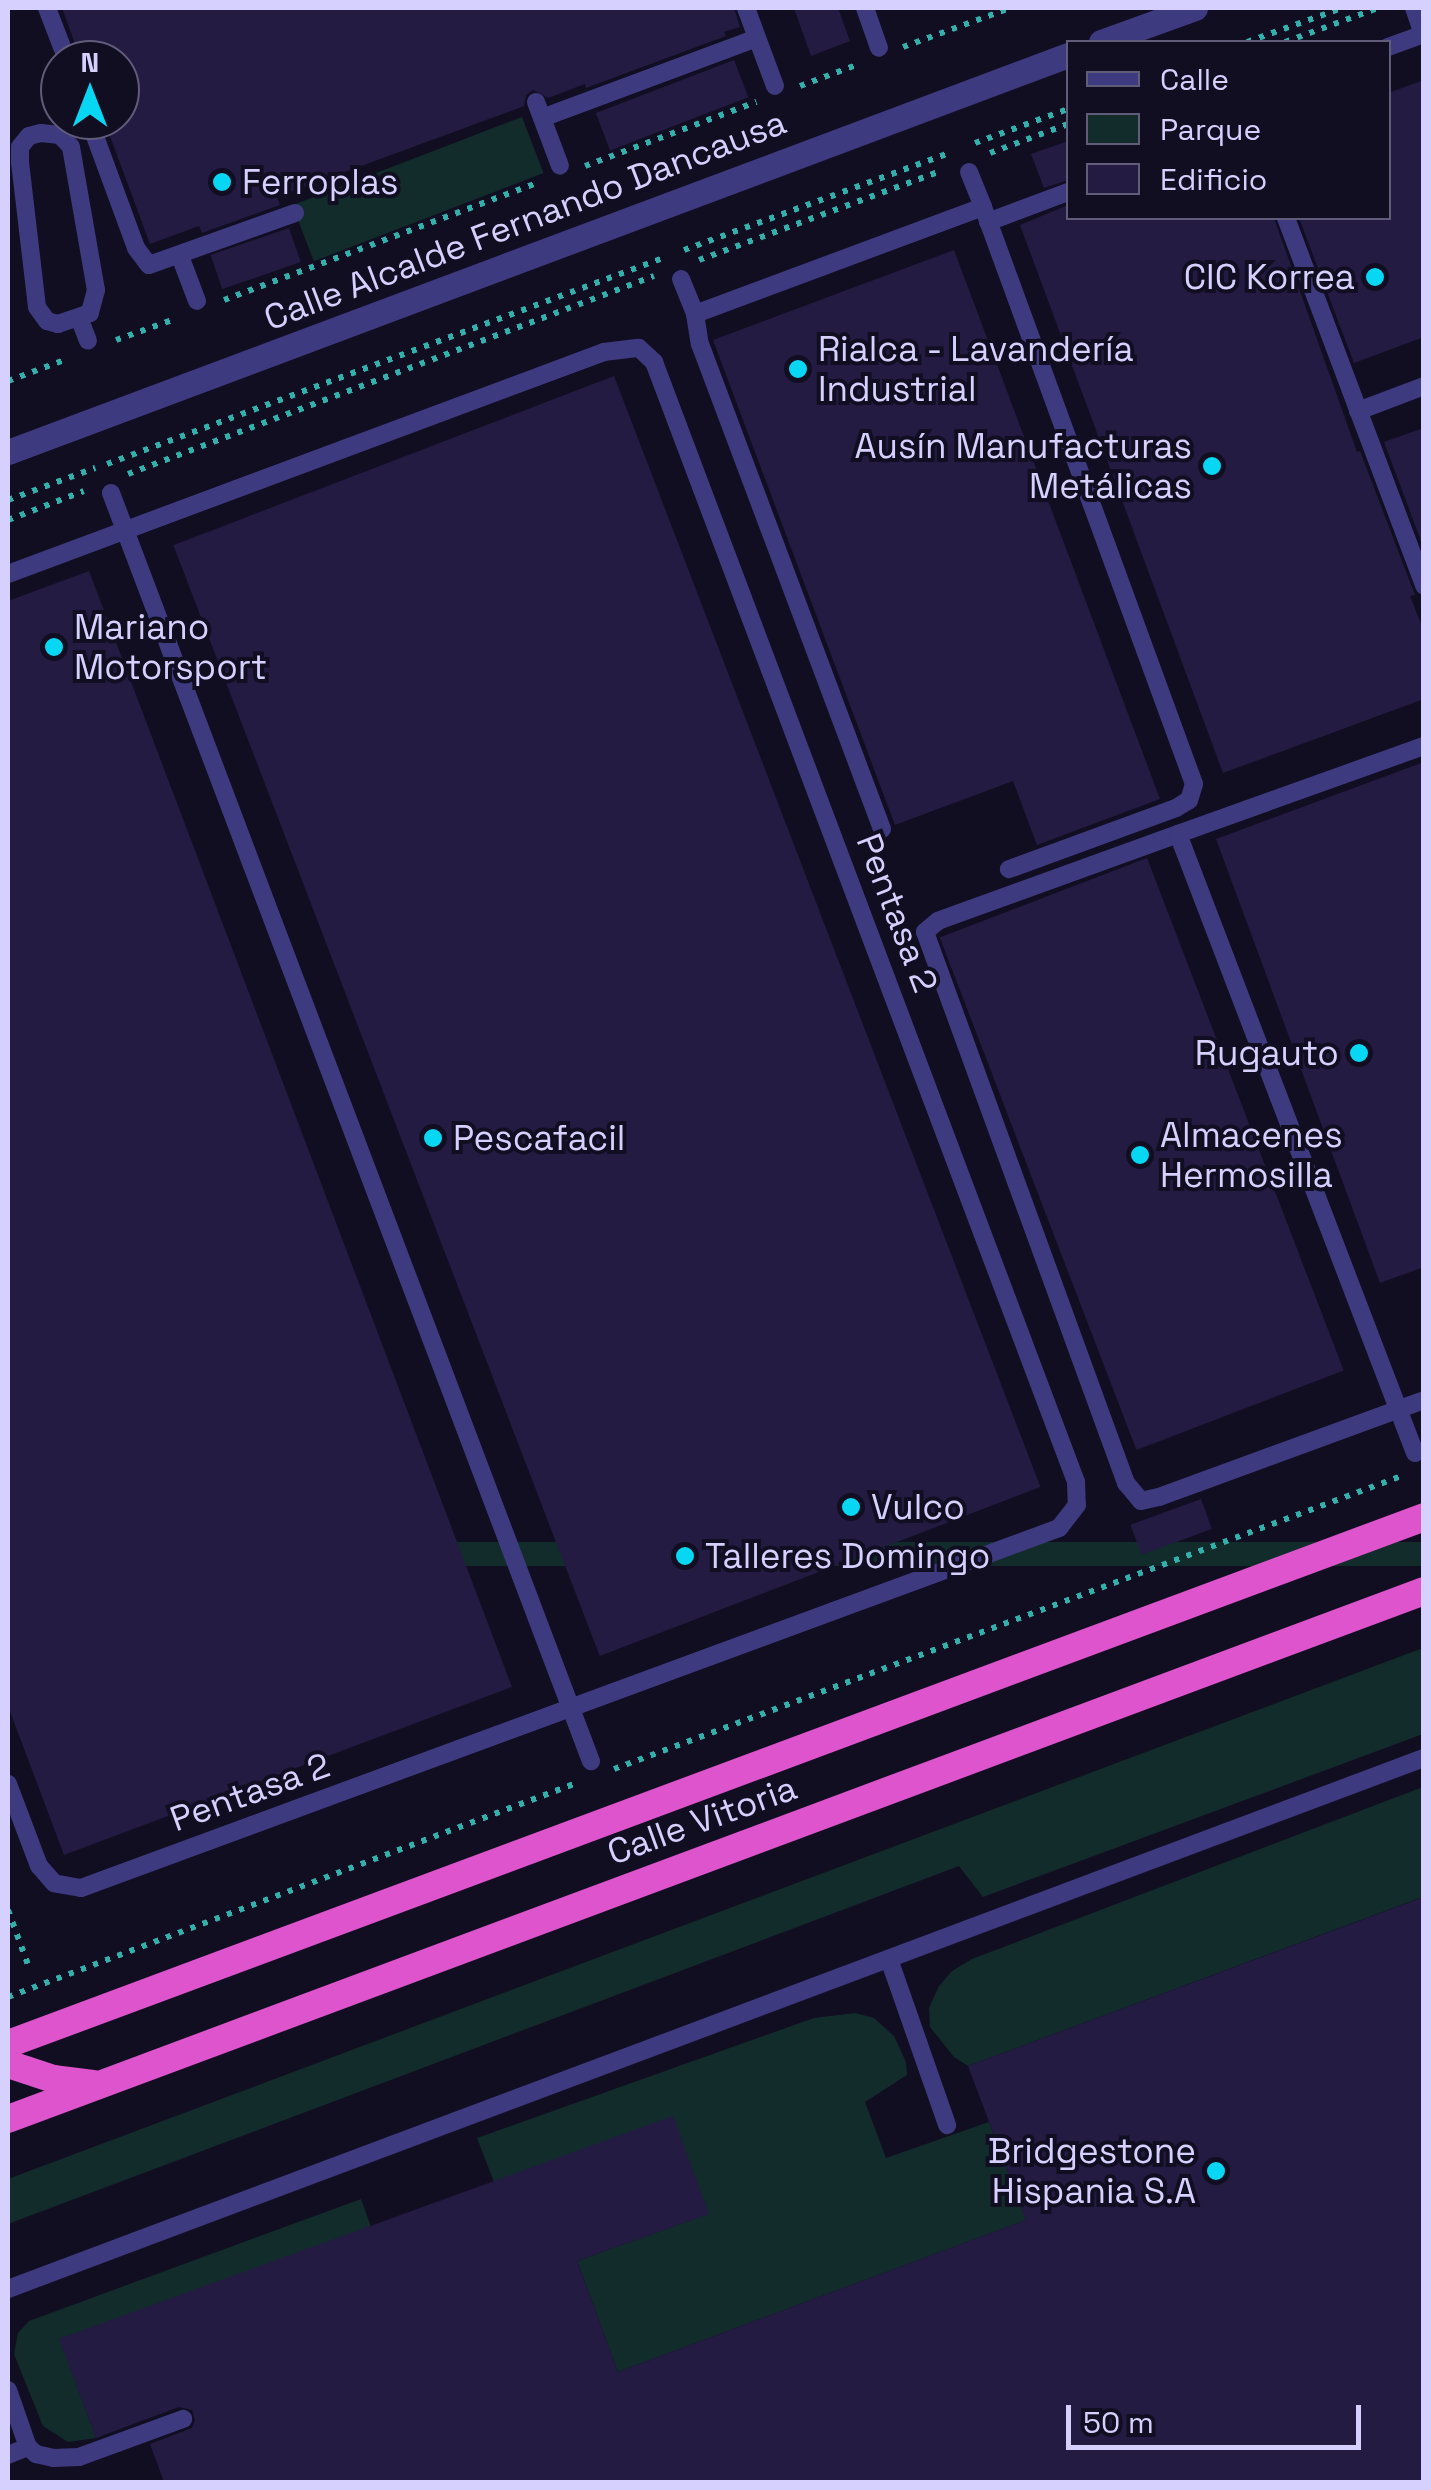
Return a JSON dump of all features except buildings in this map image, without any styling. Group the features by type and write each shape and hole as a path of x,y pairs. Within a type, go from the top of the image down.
{"highway":[{"name":"Calle Vitoria","path":"8,2044 1424,1516"},
{"name":"Calle Vitoria","path":"8,2120 1424,1591"},
{"path":"8,2064 53,2079 100,2085"}],"street":[{"path":"1107,40 1195,8"},
{"name":"Calle Alcalde Fernando Dancausa","path":"8,452 1066,56"}],"lane":[{"path":"47,8 59,40"},
{"path":"746,8 775,86"},
{"path":"865,8 879,48"},
{"path":"1391,46 1424,34 1414,8"},
{"path":"560,166 539,110 757,38"},
{"path":"40,133 60,135 70,147 96,290 95,306 80,320 47,321 37,307 20,147 29,136 40,133"},
{"path":"96,140 140,257 148,265 295,213"},
{"path":"970,172 1194,784 1190,800 1176,808 1009,869"},
{"path":"695,314 985,215 1066,193"},
{"path":"1287,220 1424,586"},
{"path":"180,256 196,301"},
{"path":"681,279 695,314 700,344 882,828"},
{"path":"80,320 88,340"},
{"name":"Pentasa 2","path":"8,574 604,352 639,348 654,362 1076,1482 1078,1506 1059,1528 81,1888 54,1883 38,1866 8,1784"},
{"path":"1358,410 1424,386"},
{"path":"111,494 591,1761"},
{"path":"1424,746 938,922 925,932 1126,1483 1141,1501 1424,1400"},
{"path":"1178,834 1418,1460"},
{"path":"8,2289 1424,1758"},
{"path":"888,1959 947,2126"},
{"path":"8,2390 28,2447 36,2454 53,2458 79,2457 183,2420"},
{"path":"8,2455 28,2447"}],"path":[{"path":"1253,40 1342,8"},
{"path":"1290,40 1378,8"},
{"path":"8,500 1066,109"},
{"path":"983,156 1066,125"},
{"path":"694,262 948,169"},
{"path":"125,476 659,274"},
{"path":"8,381 74,356"},
{"path":"8,520 90,488"},
{"path":"8,1997 1418,1460"},
{"path":"8,1910 30,1970"}],"green space":[{"path":"522,117 544,173 314,261 292,205"},
{"path":"40,1542 1423,1542 1423,1566 40,1566"},
{"path":"1423,1648 1423,1734 983,1897 959,1866 8,2224 8,2179"},
{"path":"1423,1787 1423,1897 968,2066 954,2057 930,2027 929,2008 939,1986 952,1971 972,1959"},
{"path":"855,2013 874,2018 894,2036 906,2062 907,2075 865,2102 886,2158 989,2122 1026,2220 618,2372 577,2261 708,2214 494,2182 477,2138 814,2018"},
{"path":"361,2199 371,2227 60,2339 96,2438 68,2442 43,2426 14,2354 18,2333 29,2321"}],"place":[{"name":"Ferroplas","path":"222,182"},
{"name":"CIC Korrea","path":"1375,277"},
{"name":"Rialca - Lavandería Industrial","path":"798,369"},
{"name":"Ausín Manufacturas Metálicas","path":"1212,466"},
{"name":"Mariano Motorsport","path":"54,647"},
{"name":"Rugauto","path":"1359,1053"},
{"name":"Pescafacil","path":"433,1138"},
{"name":"Almacenes Hermosilla","path":"1140,1155"},
{"name":"Vulco","path":"851,1507"},
{"name":"Talleres Domingo","path":"685,1556"},
{"name":"Bridgestone Hispania S.A","path":"1216,2171"}]}
